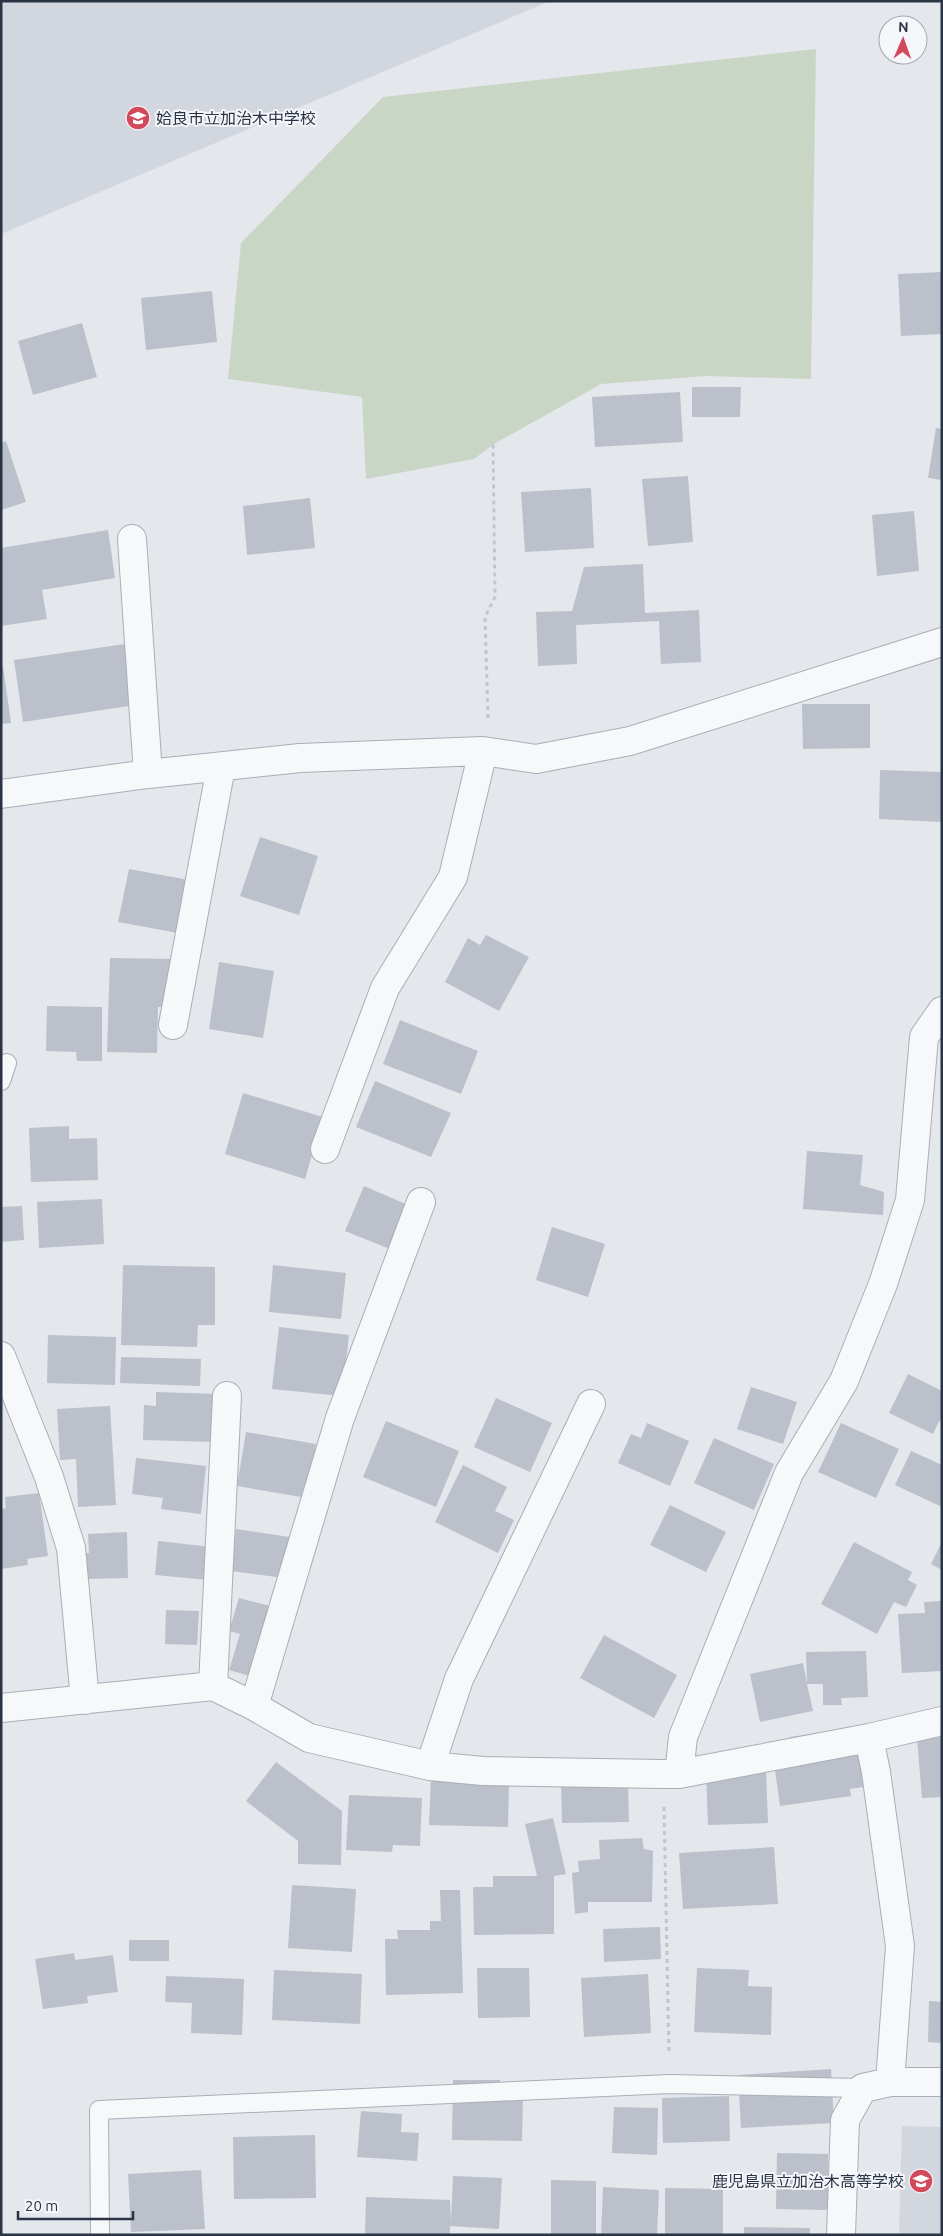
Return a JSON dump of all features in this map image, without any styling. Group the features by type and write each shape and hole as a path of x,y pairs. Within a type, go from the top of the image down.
{"street":[{"path":"132,539 148,774"},
{"path":"1,794 148,774 300,758 483,751 536,759 630,741 942,642"},
{"path":"325,1149 384,988 453,877 483,751"},
{"path":"173,1025 221,767"},
{"path":"671,1774 683,1738 789,1473 844,1380 882,1284 910,1200 924,1037 942,1011"},
{"path":"254,1706 340,1418 421,1202"},
{"path":"1,1356 49,1477 71,1548 85,1700"},
{"path":"213,1686 227,1396"},
{"path":"430,1766 459,1679 591,1404"},
{"path":"1,1708 213,1686 254,1706 309,1738 430,1766 483,1771 671,1774 869,1738 942,1721"},
{"path":"869,1738 876,1772 900,1946 890,2082"},
{"path":"842,2235 845,2120 863,2088 890,2082 942,2082"}],"lane":[{"path":"1,1081 7,1063"},
{"path":"100,2235 99,2110 670,2084 863,2088"}],"path":[{"path":"483,751 488,727 485,617 495,597 494,444"},
{"path":"670,2084 671,1774"}],"shaded area":[{"name":"姶良市立加治木中学校","path":"1,1 550,1 1,234"},
{"name":"鹿児島県立加治木高等学校","path":"902,2126 942,2127 942,2235 899,2235"}],"green space":[{"path":"816,49 811,379 706,376 601,384 494,444 474,459 366,479 362,397 228,379 241,243 383,97"}],"building":[{"path":"942,272 942,334 901,336 898,274"},
{"path":"212,291 217,342 146,350 141,298"},
{"path":"82,323 97,377 33,395 18,341"},
{"path":"692,387 741,387 740,417 692,417"},
{"path":"680,392 683,442 595,447 592,397"},
{"path":"936,428 942,429 942,480 928,478"},
{"path":"6,441 26,502 1,510 1,443"},
{"path":"688,476 693,542 648,546 642,479"},
{"path":"591,488 594,548 525,552 521,492"},
{"path":"310,498 315,548 247,555 243,506"},
{"path":"914,511 919,571 877,576 872,515"},
{"path":"108,530 115,578 42,590 47,619 1,626 1,548"},
{"path":"643,564 645,613 699,610 701,662 661,664 659,621 576,625 577,664 538,666 536,612 572,611 584,567"},
{"path":"125,644 135,705 23,722 14,660"},
{"path":"3,666 11,723 1,724 1,667"},
{"path":"802,704 870,704 870,748 803,749"},
{"path":"880,770 942,772 942,822 879,819"},
{"path":"260,837 318,856 299,915 240,896"},
{"path":"129,869 189,880 178,933 118,922"},
{"path":"486,935 529,957 499,1011 445,982 468,938 480,945"},
{"path":"110,958 173,959 172,1007 158,1007 157,1053 107,1052"},
{"path":"219,962 274,971 263,1038 209,1029"},
{"path":"47,1006 102,1007 102,1061 77,1061 76,1052 46,1051"},
{"path":"400,1020 478,1051 461,1094 383,1064"},
{"path":"375,1081 451,1113 431,1157 356,1127"},
{"path":"243,1093 323,1117 305,1179 225,1154"},
{"path":"69,1126 69,1139 97,1138 98,1180 31,1182 29,1128"},
{"path":"807,1151 863,1155 860,1185 884,1192 883,1215 803,1209"},
{"path":"364,1186 408,1205 390,1249 345,1231"},
{"path":"102,1199 104,1244 39,1248 37,1202"},
{"path":"22,1206 24,1240 1,1242 1,1207"},
{"path":"552,1227 605,1244 588,1297 536,1280"},
{"path":"123,1265 215,1267 215,1325 198,1325 197,1347 121,1345"},
{"path":"273,1265 346,1273 341,1319 269,1312"},
{"path":"279,1327 349,1335 342,1396 272,1389"},
{"path":"48,1335 116,1337 115,1385 47,1383"},
{"path":"121,1357 201,1359 200,1386 120,1383"},
{"path":"908,1374 942,1391 942,1422 939,1421 933,1434 889,1413"},
{"path":"751,1387 797,1402 783,1444 737,1429"},
{"path":"156,1392 218,1394 216,1442 143,1440 144,1405 156,1406"},
{"path":"496,1398 552,1423 530,1472 474,1447"},
{"path":"110,1406 116,1505 78,1507 76,1459 60,1460 57,1409"},
{"path":"386,1421 459,1451 436,1507 363,1477"},
{"path":"647,1423 689,1441 670,1486 618,1463 631,1434 641,1438"},
{"path":"841,1423 899,1449 876,1498 818,1472"},
{"path":"246,1432 316,1444 307,1498 237,1486"},
{"path":"714,1438 774,1464 754,1510 694,1483"},
{"path":"911,1451 942,1465 942,1507 895,1485"},
{"path":"136,1458 206,1466 201,1514 161,1509 163,1498 132,1494"},
{"path":"463,1465 507,1487 495,1511 514,1520 498,1553 435,1522"},
{"path":"39,1493 48,1556 27,1559 28,1565 1,1569 1,1509 6,1508 5,1497"},
{"path":"670,1505 726,1532 706,1572 650,1545"},
{"path":"236,1529 290,1537 284,1578 231,1571"},
{"path":"127,1532 128,1578 85,1579 83,1553 89,1553 88,1534"},
{"path":"158,1541 211,1547 208,1580 155,1575"},
{"path":"854,1542 912,1572 908,1580 917,1585 906,1607 894,1602 877,1634 821,1604"},
{"path":"942,1542 942,1570 931,1564"},
{"path":"239,1598 270,1606 250,1676 229,1670 240,1634 229,1631"},
{"path":"942,1601 942,1671 902,1673 898,1614 925,1613 924,1602"},
{"path":"166,1610 199,1611 197,1645 165,1644"},
{"path":"604,1635 677,1675 654,1718 580,1678"},
{"path":"866,1651 868,1697 841,1698 842,1705 823,1705 823,1684 807,1684 813,1711 760,1722 750,1674 803,1663 807,1683 806,1652"},
{"path":"837,1730 854,1734 870,1786 850,1789 851,1796 780,1806 772,1748 792,1744 790,1737"},
{"path":"942,1737 942,1797 922,1798 917,1739"},
{"path":"276,1762 342,1811 341,1865 298,1864 298,1841 246,1801"},
{"path":"766,1771 768,1823 708,1825 706,1773"},
{"path":"431,1777 509,1779 508,1827 429,1825"},
{"path":"628,1780 629,1822 562,1823 561,1782"},
{"path":"349,1795 422,1798 420,1846 393,1845 392,1852 346,1850"},
{"path":"553,1818 566,1874 554,1876 554,1934 474,1935 473,1887 493,1887 493,1876 537,1876 525,1824"},
{"path":"642,1838 644,1849 653,1851 652,1902 588,1902 588,1912 575,1914 572,1873 579,1872 578,1861 600,1859 599,1840"},
{"path":"774,1847 778,1904 683,1909 679,1853"},
{"path":"292,1885 356,1889 352,1952 288,1948"},
{"path":"440,1890 460,1890 463,1993 386,1995 385,1939 398,1939 397,1930 430,1930 430,1921 441,1921"},
{"path":"660,1927 661,1959 604,1962 603,1929"},
{"path":"129,1940 169,1940 169,1961 129,1961"},
{"path":"74,1953 75,1960 113,1955 118,1992 87,1996 88,2003 43,2009 35,1959"},
{"path":"477,1968 529,1968 530,2017 478,2018"},
{"path":"697,1968 749,1970 748,1986 772,1987 771,2035 694,2032"},
{"path":"274,1970 362,1974 360,2024 272,2020"},
{"path":"648,1974 651,2033 584,2037 581,1978"},
{"path":"166,1976 244,1979 242,2035 191,2033 192,2003 165,2002"},
{"path":"929,2001 942,2002 942,2043 928,2042"},
{"path":"831,2069 834,2123 741,2128 738,2075"},
{"path":"453,2080 500,2080 500,2092 523,2093 522,2141 452,2140"},
{"path":"729,2096 730,2141 663,2143 662,2098"},
{"path":"614,2107 658,2108 657,2155 612,2153"},
{"path":"361,2111 402,2114 401,2132 419,2133 417,2161 357,2157"},
{"path":"315,2135 316,2198 234,2199 233,2137"},
{"path":"777,2153 828,2154 828,2210 776,2209"},
{"path":"201,2170 205,2229 131,2232 128,2174"},
{"path":"453,2176 502,2178 499,2229 450,2226 450,2235 365,2235 366,2197 450,2200 451,2222"},
{"path":"551,2180 596,2181 596,2235 551,2235"},
{"path":"603,2187 659,2190 657,2235 601,2235"},
{"path":"665,2188 723,2189 723,2235 665,2235"},
{"path":"744,2227 810,2228 810,2235 744,2235"}],"place":[{"name":"姶良市立加治木中学校","path":"138,118"},
{"name":"鹿児島県立加治木高等学校","path":"921,2181"}]}
